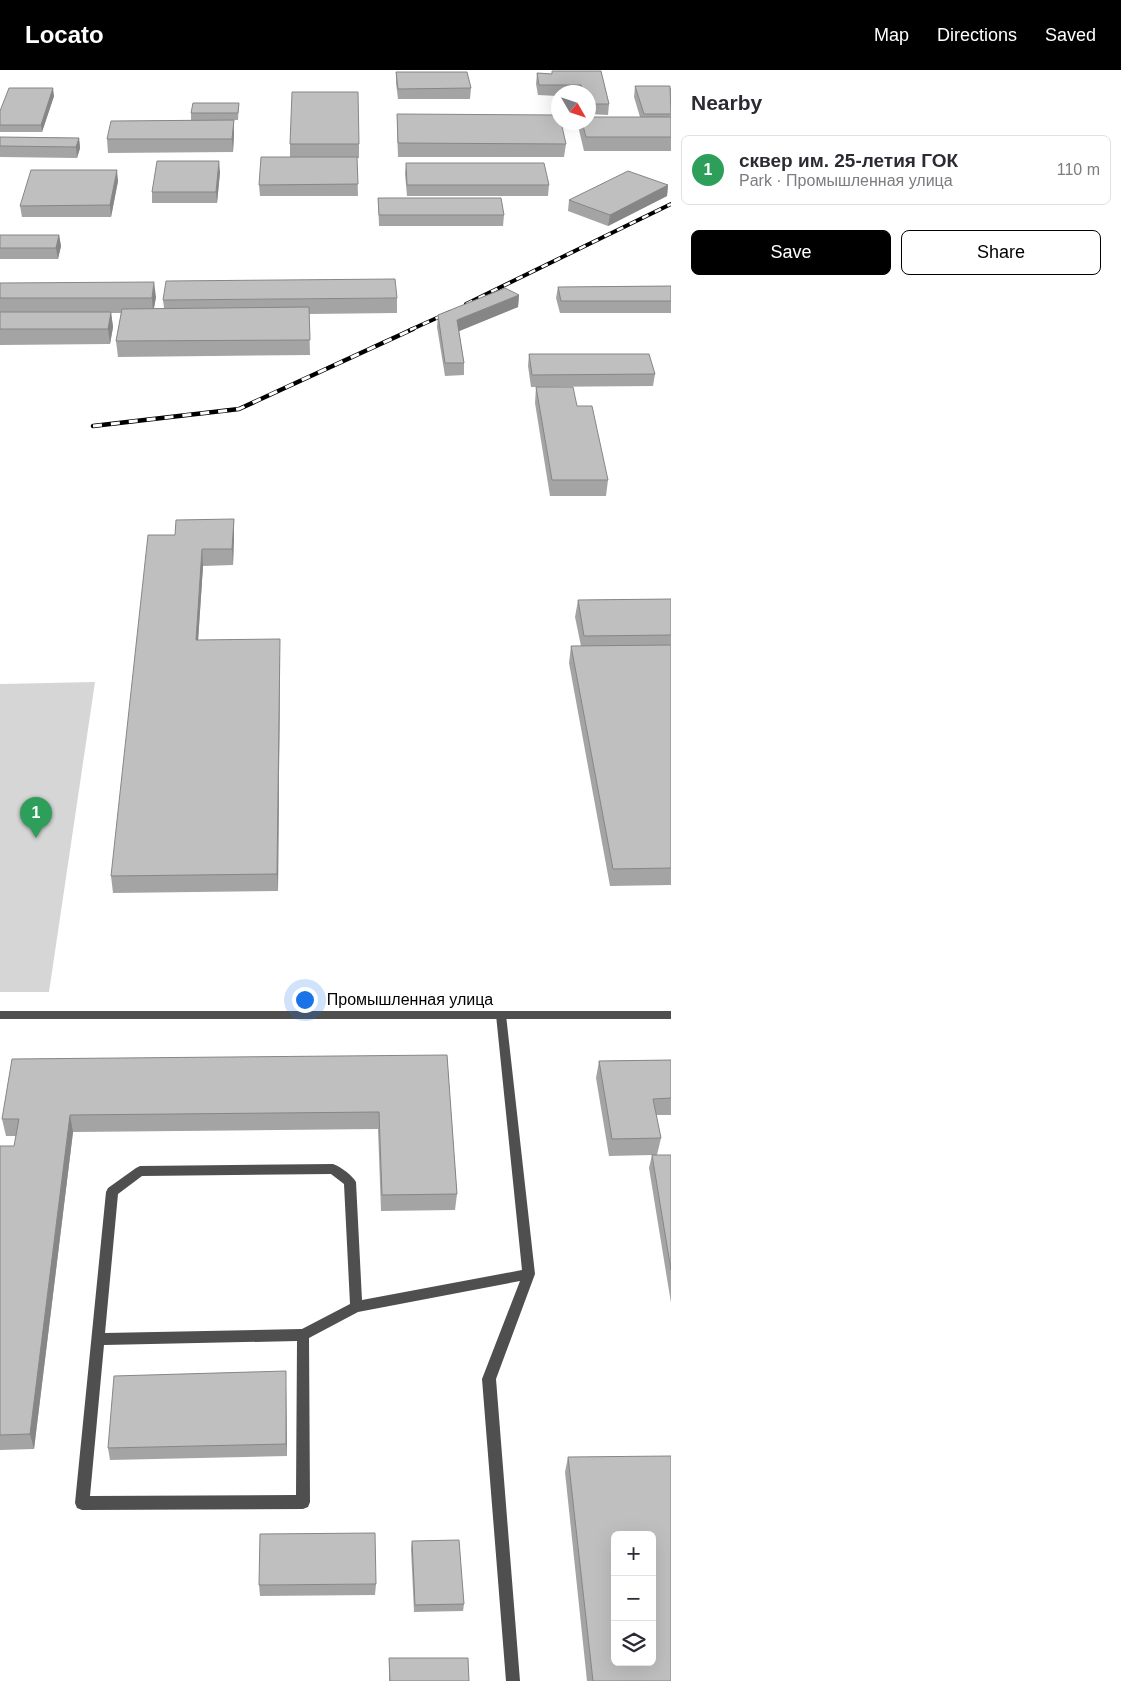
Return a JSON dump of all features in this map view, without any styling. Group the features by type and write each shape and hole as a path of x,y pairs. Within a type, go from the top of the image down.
{"street":[{"name":"Промышленная улица","path":"0,1015 671,1015"},
{"path":"501,1015 529,1274 489,1379 513,1681"},
{"path":"304,1335 303,1502 82,1503 112,1192 140,1172 333,1169 350,1182 356,1307"},
{"path":"98,1339 304,1335 356,1307 529,1274"}],"shaded area":[{"path":"95,682 49,992 0,992 0,684"}],"building":[{"path":"552,71 601,71 609,104 596,104 596,85 539,85 537,73 552,74"},
{"path":"396,72 467,72 471,88 398,89"},
{"path":"635,86 670,86 671,114 644,114"},
{"path":"9,88 53,88 41,125 0,125 0,111"},
{"path":"292,92 358,92 359,144 290,144"},
{"path":"193,103 239,103 238,113 191,113"},
{"path":"397,114 551,115 551,130 563,130 566,144 398,143"},
{"path":"596,117 671,117 671,137 586,137 584,130 596,130"},
{"path":"234,120 232,139 107,139 111,121"},
{"path":"0,137 79,138 76,147 0,146"},
{"path":"261,157 357,157 358,184 259,185"},
{"path":"157,161 219,161 216,192 152,192"},
{"path":"406,163 544,163 549,185 407,185"},
{"path":"31,170 117,170 110,205 20,206"},
{"path":"628,171 668,185 610,215 569,200"},
{"path":"378,198 501,198 504,215 379,215"},
{"path":"0,235 59,235 56,248 0,248"},
{"path":"395,279 397,298 163,300 166,281"},
{"path":"154,282 152,298 0,298 0,283"},
{"path":"671,286 671,301 561,301 558,287"},
{"path":"505,288 519,295 457,320 464,363 445,363 438,315"},
{"path":"309,307 310,340 116,341 122,309"},
{"path":"0,312 111,312 108,329 0,329"},
{"path":"529,354 649,354 655,374 532,375"},
{"path":"536,387 573,387 577,406 592,406 608,480 552,480"},
{"path":"234,519 232,549 202,549 196,640 280,639 277,874 111,876 148,535 175,535 176,520"},
{"path":"671,599 671,635 584,636 578,600"},
{"path":"671,645 671,868 613,869 571,646"},
{"path":"447,1055 457,1194 382,1195 379,1112 70,1115 30,1434 0,1435 0,1146 14,1146 19,1119 2,1119 12,1059"},
{"path":"671,1060 671,1098 653,1099 661,1138 612,1139 599,1061"},
{"path":"652,1155 671,1155 671,1270"},
{"path":"286,1371 286,1444 108,1448 114,1376"},
{"path":"671,1456 671,1681 593,1681 568,1457"},
{"path":"375,1533 376,1584 259,1585 260,1534"},
{"path":"459,1540 464,1604 415,1605 412,1541"},
{"path":"389,1658 468,1658 469,1681 390,1681"}],"railway":[{"path":"466,304 671,204"},
{"path":"410,330 450,312"},
{"path":"93,426 239,409 413,329"}],"place":[{"name":"сквер им. 25-летия ГОК","path":"36,838"}]}
